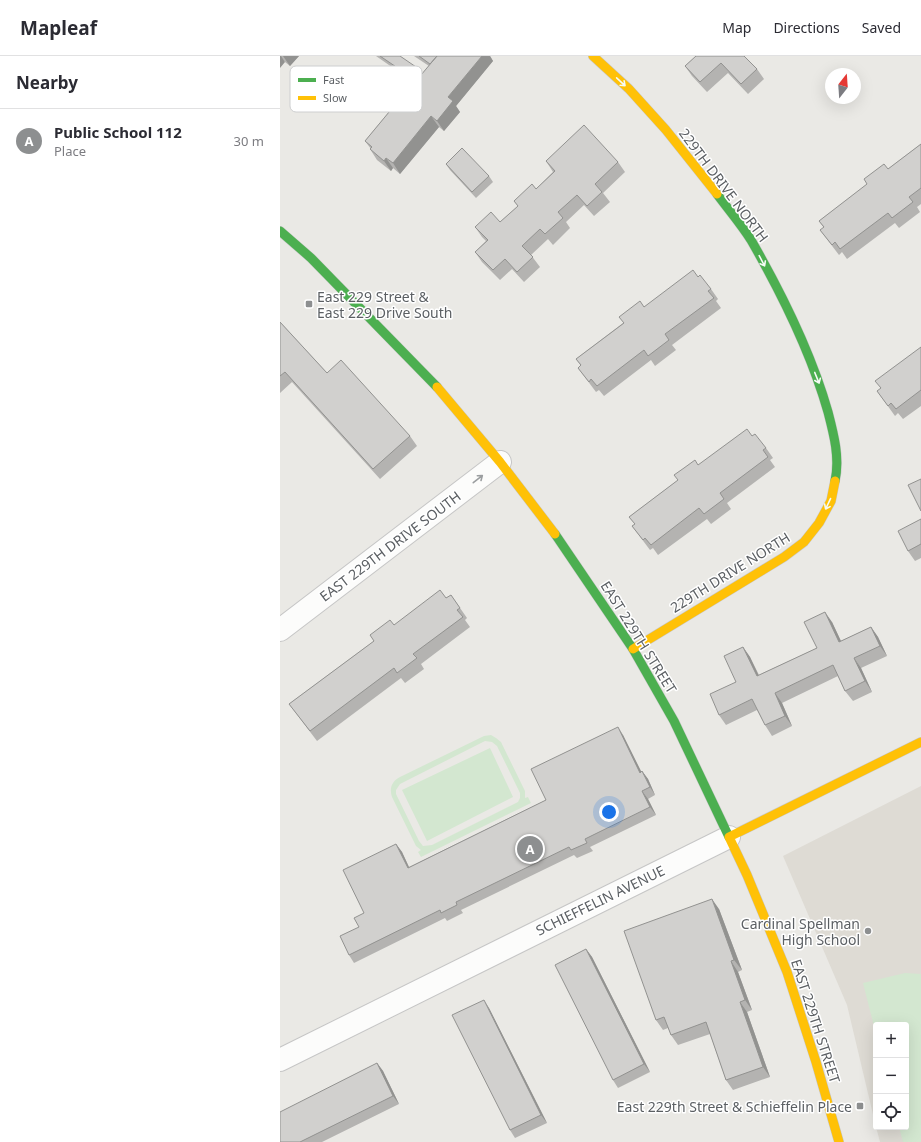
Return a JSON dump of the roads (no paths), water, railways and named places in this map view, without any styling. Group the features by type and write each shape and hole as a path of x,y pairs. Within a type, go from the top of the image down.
{"street":[{"name":"229TH DRIVE NORTH","path":"593,56 629,89 666,130 701,173 750,239 784,302 819,381 834,435 837,457 836,479 831,501 819,523 804,542 784,557 633,649"},
{"name":"EAST 229TH STREET","path":"281,234 352,298 437,387 500,462 559,539 633,649 669,712 747,875 787,972 816,1062 839,1142"},
{"name":"EAST 229TH DRIVE SOUTH","path":"280,630 500,462"},
{"name":"SCHIEFFELIN AVENUE","path":"280,1060 921,742"}],"place":[{"name":"East 229 Street & East 229 Drive South","path":"309,304"},
{"name":"Public School 112","path":"530,849"},
{"name":"Cardinal Spellman High School","path":"868,931"},
{"name":"East 229th Street & Schieffelin Place","path":"860,1106"}]}
